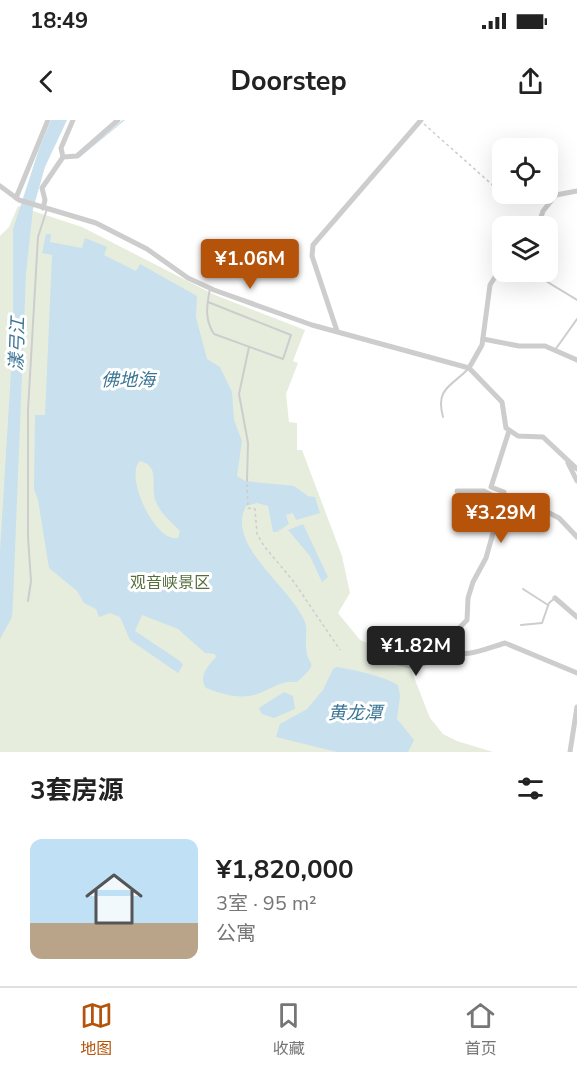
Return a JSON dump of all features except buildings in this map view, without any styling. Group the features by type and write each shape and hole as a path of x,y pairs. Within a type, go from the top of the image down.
{"street":[{"path":"17,199 48,120"},
{"path":"42,208 45,200 42,188 63,157 61,148 73,120"},
{"path":"63,157 77,156 118,120"},
{"path":"337,331 312,256 313,245 420,120"},
{"path":"0,186 17,199 96,223 147,249 188,278 210,288 312,325 469,368 502,402 503,421 510,430 518,436 543,437 577,469"},
{"path":"542,216 556,195 577,191"},
{"path":"469,368 481,350 484,314 492,282"},
{"path":"483,339 519,346 545,346 577,360"},
{"path":"370,656 411,666 425,663 441,650 467,620 468,598 473,582 486,558 502,501 504,492 491,487 510,430"},
{"path":"568,462 577,481"},
{"path":"457,491 484,491 502,501 530,503 559,518 577,537"},
{"path":"555,598 577,617"},
{"path":"441,650 459,655 495,648 505,643 577,673"},
{"path":"570,752 577,707"}],"lane":[{"path":"28,601 31,581 28,537 28,410 38,237 42,208"},
{"path":"547,282 577,300"},
{"path":"208,302 291,335 283,359 214,334 207,320 208,302 210,288"},
{"path":"555,350 577,319"},
{"path":"247,481 248,443 239,394 249,347"},
{"path":"443,417 441,401 447,385 469,368"},
{"path":"523,589 548,605"},
{"path":"521,625 542,623 548,605 555,598"}],"path":[{"path":"420,120 492,184"},
{"path":"247,481 248,508 255,509 257,534 294,582 339,650"}],"green space":[{"name":"观音峡景区","path":"18,206 82,227 215,295 305,330 293,361 298,363 286,394 289,422 297,423 297,450 302,450 342,556 350,593 338,613 360,640 398,657 410,667 430,718 443,734 457,741 493,752 0,752 0,236 9,227"}],"water":[{"name":"漾弓江","path":"51,120 67,120 45,167 33,209 26,273 12,617 0,639 0,551 13,339 13,229"},
{"name":"佛地海","path":"46,234 51,234 50,242 82,248 85,238 107,247 104,255 136,271 140,264 197,296 196,317 207,359 220,367 232,392 234,420 242,441 237,476 245,481 294,486 308,496 315,497 320,513 296,520 293,513 286,515 289,524 273,532 268,506 257,503 246,506 242,521 244,536 252,551 298,609 305,622 307,653 311,666 297,682 281,684 251,696 225,694 206,688 204,675 216,657 215,654 205,653 178,629 142,615 135,631 180,661 183,665 178,673 130,640 120,617 110,613 99,617 96,609 84,603 77,591 49,568 38,500 34,489 35,415 45,415 52,255 42,253","holes":["140,461 147,464 153,473 156,502 164,515 180,531 178,538 169,536 160,530 144,506 136,480 136,468"]},
{"path":"303,524 328,577 322,582 310,556 288,530"},
{"name":"黄龙潭","path":"337,667 377,676 398,685 400,696 397,719 414,740 408,752 337,752 276,737 280,724 307,709 323,690 333,669"},
{"path":"284,692 293,696 295,709 274,718 262,714 259,708"}],"waterway":[{"path":"79,157 124,120"}]}
